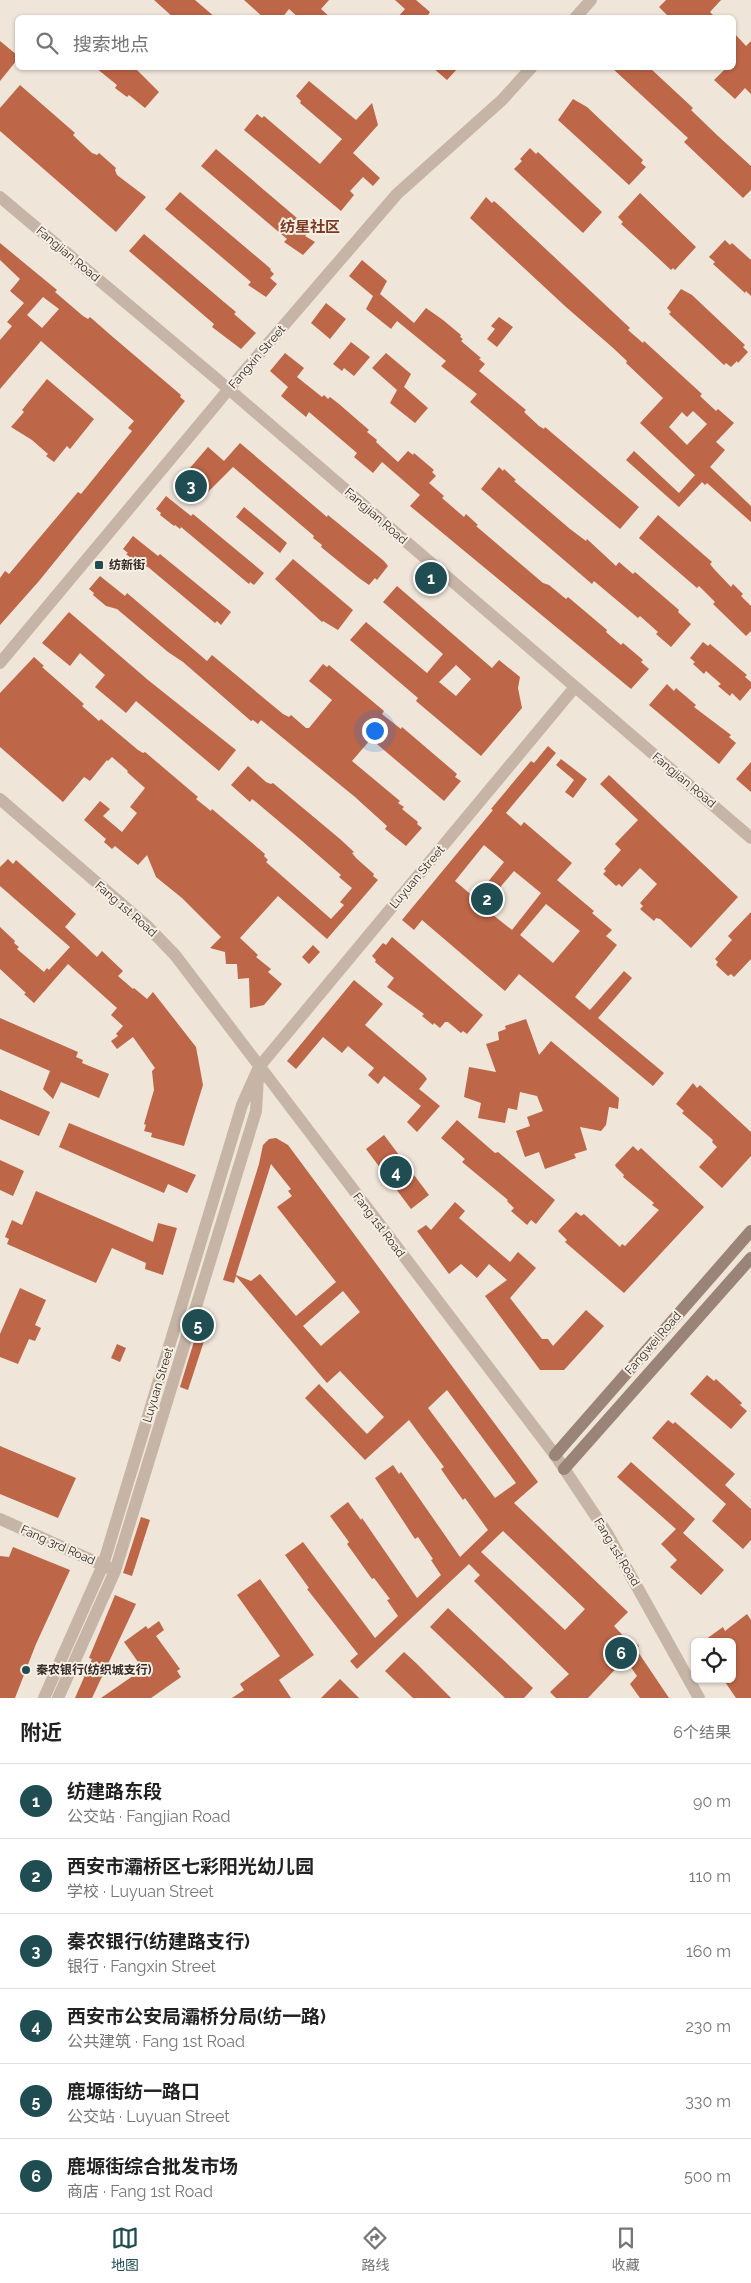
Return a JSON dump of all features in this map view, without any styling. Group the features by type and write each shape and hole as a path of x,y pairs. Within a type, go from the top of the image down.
{"main road":[{"name":"Fangwei Road","path":"555,1455 751,1231"},
{"name":"Fangwei Road","path":"564,1469 751,1258"}],"street":[{"path":"578,15 591,0"},
{"name":"Fangxin Street","path":"0,663 229,389 397,194 502,100 529,70"},
{"name":"Fangjian Road","path":"0,197 229,389 751,838"},
{"name":"Luyuan Street","path":"44,1698 103,1565 242,1104 259,1067 575,688"},
{"name":"Fang 1st Road","path":"0,799 162,940 555,1455 607,1533 698,1698"},
{"name":"Luyuan Street","path":"58,1698 115,1571 256,1111 259,1067"},
{"name":"Fang 3rd Road","path":"0,1519 115,1571"}],"building":[{"path":"154,0 195,0 212,15 171,15"},
{"path":"244,0 329,0 321,9 328,15 296,15 289,9 284,15 261,15"},
{"path":"395,0 416,0 430,12 428,15 400,15 405,9"},
{"path":"666,0 721,0 710,12 713,15 667,15 659,7"},
{"path":"736,35 746,46 751,41 751,94 745,88 735,99 714,80 724,70 736,70"},
{"path":"0,41 15,53 15,62 0,81"},
{"path":"98,70 137,70 159,92 145,108 129,95 127,97 115,88 117,85"},
{"path":"435,70 456,70 447,80"},
{"path":"614,70 652,70 693,108 691,110 751,166 751,190 743,198 684,142 688,138"},
{"path":"309,81 356,120 372,103 378,125 353,153 380,178 373,186 363,177 350,191 354,195 341,211 244,130 257,114 262,118 264,116 320,164 342,139 300,103 301,101 296,96"},
{"path":"20,85 75,133 73,135 92,153 97,155 99,153 116,168 117,175 146,197 116,232 0,131 0,108"},
{"path":"573,99 587,107 643,160 641,163 646,167 629,185 558,120"},
{"path":"530,148 536,154 538,152 602,212 583,233 514,169 522,161 520,159"},
{"path":"216,149 311,230 305,236 315,242 303,255 284,242 287,239 201,166"},
{"path":"180,192 271,269 274,274 270,278 277,284 266,297 248,285 251,282 165,209"},
{"path":"640,193 696,247 675,270 673,268 671,270 621,224 623,222 618,217"},
{"path":"486,197 492,203 494,201 630,328 628,330 643,343 644,341 702,394 700,396 716,411 718,409 734,423 716,442 725,450 710,467 751,506 751,522 707,483 705,485 702,482 679,507 626,460 634,451 679,493 695,475 640,423 663,398 612,347 470,218","holes":["693,411 707,424 687,445 669,427 682,412 687,417"]},
{"path":"144,234 236,312 234,314 256,333 241,349 212,327 214,324 129,251"},
{"path":"725,240 730,245 732,243 751,260 751,296 746,291 745,293 713,264 715,262 709,257"},
{"path":"0,243 57,290 55,292 83,316 88,319 90,317 181,395 180,397 185,401 39,581 0,625 0,578 5,571 9,574 78,492 81,494 132,431 128,428 134,421 41,341 0,389 0,340 12,326 7,322 24,303 10,291 20,279 0,260","holes":["43,297 59,309 42,328 27,315"]},
{"path":"362,260 387,281 380,294 414,323 426,308 443,320 461,335 460,337 463,339 461,341 481,358 479,359 485,364 479,371 526,410 524,412 539,426 544,429 545,427 639,507 620,529 470,402 477,394 441,366 446,361 397,321 391,329 366,309 373,296 349,276"},
{"path":"681,289 692,295 745,345 743,347 748,352 738,363 737,361 731,367 726,363 724,365 669,314 671,312 667,308"},
{"path":"326,303 346,319 330,339 311,323"},
{"path":"499,317 513,327 497,347 487,339 495,329 491,326"},
{"path":"351,342 370,357 354,376 344,368 342,371 333,364"},
{"path":"285,353 304,368 297,377 322,397 324,395 328,399 330,397 339,404 369,430 367,432 377,440 376,442 398,462 408,451 413,455 414,453 434,470 432,472 436,476 429,483 444,496 442,498 464,517 466,514 478,525 476,526 543,583 549,585 566,599 568,597 607,630 606,632 621,645 623,643 643,660 641,662 649,669 631,689 410,506 420,495 382,462 373,473 354,457 357,453 309,412 306,417 281,396 288,387 270,371"},
{"path":"386,353 411,374 404,387 428,408 415,423 390,403 397,390 372,368"},
{"path":"47,379 94,419 70,449 67,446 54,462 32,440 11,427"},
{"path":"240,443 327,517 328,515 384,561 388,566 377,580 375,578 369,585 359,578 321,547 322,545 313,538 314,536 233,467 205,495 183,476 208,447 224,461"},
{"path":"499,467 503,471 504,469 516,480 514,481 570,529 586,541 587,539 616,566 619,562 633,574 635,572 679,610 678,612 691,624 671,647 640,616 638,618 594,581 592,584 481,489"},
{"path":"166,496 191,516 193,514 264,573 254,585 250,582 249,584 181,527 180,529 174,526 160,515 161,513 156,509"},
{"path":"244,507 287,543 280,553 236,517"},
{"path":"658,515 712,562 710,564 731,587 733,584 743,594 741,596 751,606 751,631 746,636 713,604 715,602 699,586 697,588 639,538"},
{"path":"133,536 158,556 160,554 231,612 221,625 217,621 215,623 148,567 141,566 126,554 128,553 123,549"},
{"path":"293,559 353,610 338,630 322,622 275,579"},
{"path":"100,576 125,596 127,593 207,661 212,655 283,714 289,717 291,715 306,728 309,728 332,700 309,681 323,664 327,667 329,665 384,711 382,714 401,729 402,727 457,774 455,777 461,781 444,801 371,739 352,761 400,801 398,803 404,807 402,809 418,822 417,824 422,828 406,846 385,829 387,826 355,797 261,720 258,724 253,720 251,721 183,662 168,652 117,609 106,606 93,595 94,593 89,589"},
{"path":"397,586 492,668 499,660 520,677 518,688 522,708 481,756 416,701 418,698 350,640 366,622 427,673 443,654 383,602","holes":["456,665 471,679 456,696 439,682"]},
{"path":"69,612 148,680 236,750 219,771 136,701 126,713 95,687 105,675 80,653 70,666 42,643"},
{"path":"703,642 708,646 710,644 747,675 745,677 751,682 751,688 740,701 732,693 730,696 718,686 721,684 706,671 704,674 693,664 695,662 690,658"},
{"path":"34,657 44,666 42,667 84,704 82,706 99,721 101,719 138,750 143,753 145,752 198,797 196,799 211,811 212,809 265,854 264,856 268,860 266,862 331,919 344,905 340,902 352,888 339,877 341,875 301,840 256,802 252,799 250,802 231,785 248,766 266,782 273,783 340,839 378,880 327,939 278,896 240,938 258,955 256,957 271,969 268,972 282,984 264,1005 250,1008 249,978 238,979 237,964 226,964 225,952 210,948 221,937 182,898 156,877 147,855 138,865 115,846 112,849 104,842 106,839 84,820 100,801 110,809 103,816 122,832 137,813 130,807 145,788 128,771 112,757 107,760 90,781 84,777 63,802 0,747 0,693"},
{"path":"667,684 674,691 676,688 696,705 694,707 731,735 729,737 736,743 719,764 649,705"},
{"path":"548,746 556,753 506,813 521,826 524,822 572,863 557,880 594,911 592,913 612,930 606,936 617,945 575,997 590,1010 624,971 632,978 598,1018 664,1073 653,1086 519,974 505,991 422,920 414,930 402,920 531,761 534,763","holes":["484,845 504,862 475,898 455,881","514,871 541,893 512,930 483,907","546,904 580,931 553,963 520,935"]},
{"path":"561,759 587,779 573,798 565,792 574,780 556,765"},
{"path":"751,762 751,792 736,779"},
{"path":"609,775 738,897 691,948 660,919 656,918 654,921 640,909 643,906 640,903 657,884 640,868 622,887 619,884 616,886 603,874 606,871 604,869 621,850 615,844 638,820 600,784"},
{"path":"8,859 13,864 16,860 76,914 65,927 97,957 102,951 123,971 118,976 133,989 147,999 153,992 196,1047 203,1085 184,1146 151,1137 152,1133 144,1131 146,1125 144,1124 154,1090 152,1071 155,1068 133,1037 117,1049 111,1041 118,1036 116,1034 123,1026 111,1015 117,1008 68,964 34,1003 0,969 0,927 15,941 14,943 19,947 17,949 44,972 47,968 49,970 70,947 0,886 0,867"},
{"path":"751,912 751,959 734,977 731,974 728,976 716,965 718,962 715,959 732,940 728,936"},
{"path":"392,937 483,1015 467,1034 463,1031 461,1033 448,1022 445,1022 440,1028 434,1023 433,1025 422,1016 424,1014 387,987 394,978 375,962 376,960 372,956 383,943 386,945"},
{"path":"313,945 320,952 309,964 302,957"},
{"path":"354,980 383,1004 365,1025 424,1075 427,1079 419,1089 440,1106 417,1132 407,1122 421,1106 384,1076 378,1084 368,1075 374,1068 348,1046 342,1053 323,1037 296,1069 287,1061"},
{"path":"0,1018 78,1052 76,1057 83,1060 82,1063 109,1074 99,1098 61,1082 53,1099 43,1089 50,1071 0,1049"},
{"path":"526,1019 539,1055 551,1041 619,1098 618,1109 609,1107 606,1125 601,1131 580,1127 587,1150 574,1154 576,1158 545,1169 539,1152 525,1157 516,1131 530,1126 527,1117 543,1111 537,1096 520,1092 517,1110 508,1108 505,1123 478,1118 481,1103 464,1097 469,1067 496,1072 486,1044 499,1040 498,1032 506,1029 505,1026"},
{"path":"693,1083 697,1088 700,1085 751,1132 751,1156 722,1188 699,1167 717,1147 712,1142 713,1140 682,1113 684,1111 676,1104"},
{"path":"0,1090 50,1112 39,1136 0,1119"},
{"path":"457,1120 495,1153 498,1152 555,1200 536,1224 531,1220 527,1225 511,1211 514,1208 508,1200 462,1162 465,1159 441,1138"},
{"path":"69,1123 196,1175 187,1193 168,1184 164,1193 59,1147"},
{"path":"384,1135 429,1195 411,1209 366,1149"},
{"path":"276,1138 288,1145 538,1482 514,1503 628,1612 614,1626 628,1641 631,1638 639,1646 636,1649 669,1698 640,1698 630,1684 637,1676 625,1659 588,1698 556,1698 550,1692 569,1674 474,1581 480,1575 469,1564 357,1669 350,1661 358,1654 307,1589 309,1588 285,1555 303,1542 375,1638 398,1616 387,1600 390,1599 374,1578 372,1579 330,1516 348,1502 361,1520 362,1518 417,1598 441,1575 431,1560 433,1559 418,1537 415,1539 375,1478 393,1465 399,1474 401,1472 460,1557 488,1530 465,1498 463,1500 450,1482 441,1469 444,1467 409,1420 365,1460 305,1398 319,1384 367,1434 384,1417 340,1371 327,1383 236,1276 234,1283 223,1280 259,1164 263,1145 269,1139","holes":["271,1164 291,1189 288,1191 292,1196 277,1207 336,1282 296,1316 260,1274 251,1281 236,1275","343,1291 360,1312 321,1346 303,1326","447,1390 516,1483 495,1498 428,1408","503,1531 585,1609 565,1630 481,1552"]},
{"path":"633,1146 638,1151 641,1148 704,1207 624,1293 565,1242 567,1240 558,1231 576,1212 581,1216 584,1214 620,1247 622,1244 625,1246 659,1210 652,1205 654,1203 623,1177 624,1175 615,1165"},
{"path":"0,1160 24,1171 13,1196 0,1190"},
{"path":"36,1191 153,1242 158,1223 177,1228 163,1275 145,1269 146,1263 112,1248 96,1283 7,1244 9,1239 5,1237 12,1220 22,1225"},
{"path":"455,1202 465,1211 459,1218 510,1262 518,1252 536,1268 510,1298 542,1339 548,1339 553,1346 586,1310 604,1326 564,1370 540,1370 485,1296 507,1280 489,1264 477,1278 461,1264 449,1274 417,1231 426,1225 431,1230"},
{"path":"20,1288 46,1300 35,1325 41,1328 35,1341 29,1339 18,1364 0,1357 0,1334"},
{"path":"196,1335 205,1338 188,1390 180,1387"},
{"path":"117,1344 126,1348 120,1362 111,1358"},
{"path":"707,1375 714,1381 716,1379 742,1403 740,1405 747,1411 731,1429 690,1394"},
{"path":"668,1420 673,1424 675,1422 735,1474 725,1485 751,1509 751,1540 743,1549 712,1521 726,1504 652,1438"},
{"path":"0,1446 76,1478 58,1518 0,1494"},
{"path":"631,1462 695,1519 683,1533 724,1570 701,1595 670,1567 677,1560 661,1544 676,1529 617,1477"},
{"path":"141,1517 150,1520 132,1576 123,1573"},
{"path":"13,1547 70,1570 36,1644 15,1698 0,1698 0,1556 9,1557"},
{"path":"260,1579 314,1655 279,1680 291,1698 232,1698 244,1690 240,1684 280,1656 237,1595"},
{"path":"115,1595 136,1604 92,1698 75,1698 92,1659 89,1658"},
{"path":"448,1608 533,1688 524,1698 505,1698 430,1627"},
{"path":"747,1614 751,1620 751,1698 736,1698 726,1683 736,1683 736,1638 708,1638 723,1627 725,1631"},
{"path":"159,1621 164,1630 156,1636 180,1669 177,1671 181,1677 151,1698 101,1698 143,1669 124,1642 146,1626 148,1629"},
{"path":"404,1652 451,1698 413,1698 385,1671"},
{"path":"340,1679 359,1698 321,1698"}],"place":[{"name":"秦农银行(纺建路支行)","path":"191,486"},
{"name":"纺新街","path":"99,565"},
{"name":"纺建路东段","path":"431,578"},
{"name":"西安市灞桥区七彩阳光幼儿园","path":"487,899"},
{"name":"西安市公安局灞桥分局(纺一路)","path":"396,1172"},
{"name":"鹿塬街纺一路口","path":"198,1325"},
{"name":"鹿塬街综合批发市场","path":"621,1653"},
{"name":"秦农银行(纺织城支行)","path":"26,1670"}],"district":[{"name":"纺星社区","path":"310,227"}]}
